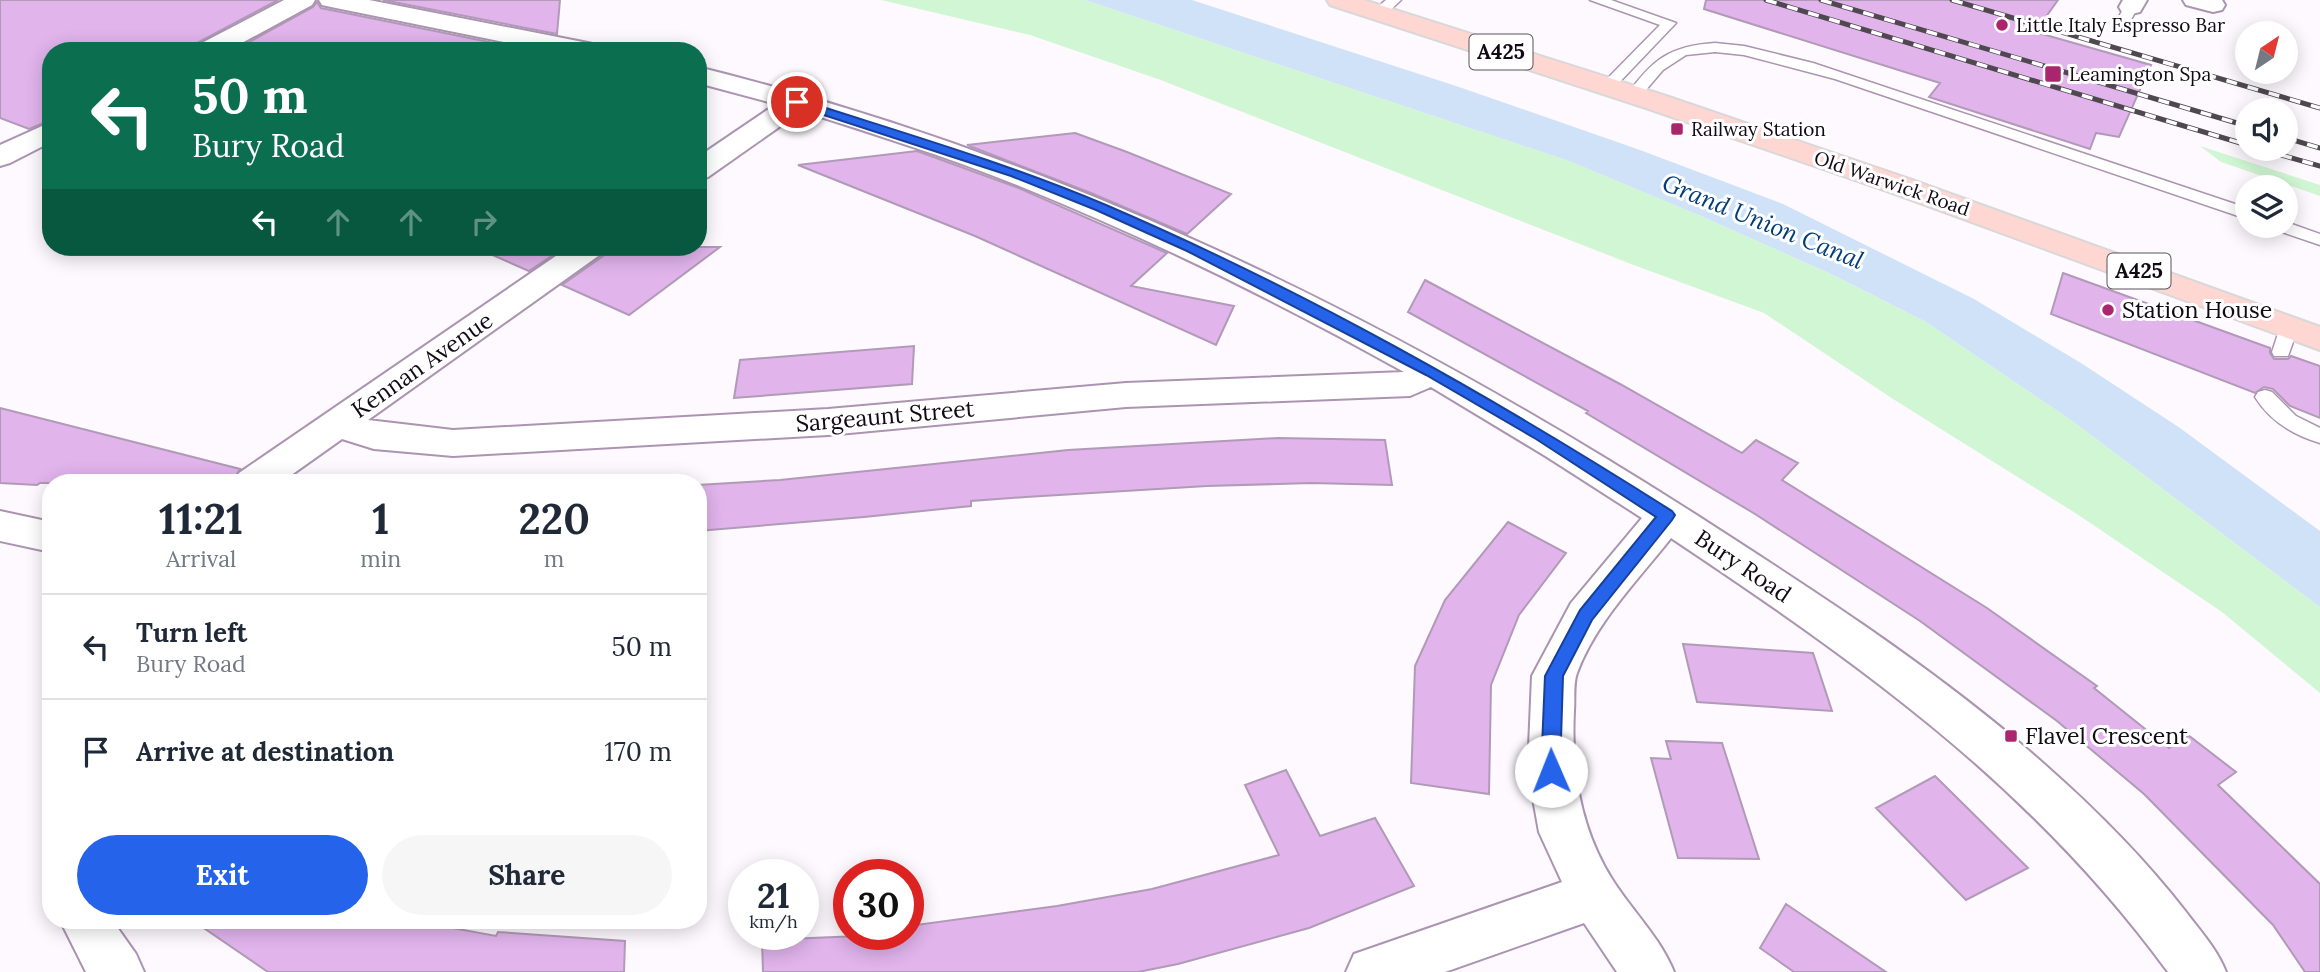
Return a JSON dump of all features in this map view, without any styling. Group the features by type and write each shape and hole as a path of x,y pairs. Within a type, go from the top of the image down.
{"main road":[{"name":"Old Warwick Road","path":"1339,0 1387,6 1608,86 1980,214 2297,340"}],"street":[{"path":"224,42 303,0"},
{"path":"331,0 543,42"},
{"name":"Bury Road","path":"707,77 797,102 942,148 1100,207 1249,276 1432,371 1542,435 1771,583 1877,657 1976,734 2078,827 2146,902 2200,972"},
{"path":"707,165 797,102"},
{"path":"0,157 42,135"},
{"name":"Kennan Avenue","path":"266,474 577,256"},
{"name":"Sargeaunt Street","path":"338,424 374,436 394,439 453,443 541,439 828,422 1126,395 1410,384 1432,371"},
{"path":"1648,972 1594,895 1563,832 1551,771 1554,676 1586,615 1667,515"},
{"path":"0,526 42,535"},
{"path":"1372,972 1594,895"},
{"path":"90,929 118,972"}],"lane":[{"path":"1597,0 1669,23 1608,86"},
{"path":"1634,95 1664,60 1674,54 1706,47 1741,50 1853,82 2235,210"},
{"path":"2298,232 2320,240"},
{"path":"2265,397 2278,413 2291,423 2320,436"}],"green space":[{"path":"881,0 1085,0 1569,161 1831,274 1926,322 2071,420 2320,607 2320,693 2222,612 2077,514 1893,399 1764,313 1631,264 1158,79 1030,35"},
{"path":"2200,146 2235,157 2235,161 2246,161 2289,175 2259,175 2221,162"},
{"path":"2298,178 2320,185 2320,196 2298,188"}],"water":[{"name":"Grand Union Canal","path":"1085,0 1192,0 1459,87 1640,150 1783,204 1974,299 2081,363 2180,428 2320,531 2320,607 2071,420 1926,322 1831,274 1569,161"}],"building":[{"path":"0,0 278,0 199,42 42,42 42,124 29,129 0,118"},
{"path":"383,0 560,0 557,34"},
{"path":"1706,0 2058,0 2035,32 2151,65 2119,137 2096,133 2090,149 1929,97 1940,83 1704,9"},
{"path":"317,2 321,8 489,42 249,42 313,7"},
{"path":"1075,133 1231,194 1187,234 967,145"},
{"path":"917,151 1016,187 1167,253 1131,286 1234,306 1216,345 975,236 798,165"},
{"path":"707,247 720,247 629,315 562,285 603,256 707,256"},
{"path":"495,256 552,256 529,271"},
{"name":"Station House","path":"2063,273 2270,348 2274,359 2288,359 2291,356 2320,366 2320,418 2290,406 2273,389 2264,387 2255,393 2051,314"},
{"path":"1425,280 1620,384 1742,453 1756,440 1798,463 1782,480 1987,608 2097,686 2094,688 2169,748 2188,735 2236,772 2218,785 2320,884 2320,972 2305,972 2273,925 2144,794 2057,721 1920,621 1755,514 1586,413 1588,411 1408,312"},
{"path":"914,346 912,384 734,398 740,360"},
{"path":"0,408 240,469 237,474 42,474 42,483 37,485 0,483"},
{"path":"1278,438 1385,440 1392,485 1311,483 1207,486 1026,497 971,501 971,506 707,530 707,484 780,480 1068,450"},
{"path":"1508,522 1566,553 1519,615 1491,685 1489,794 1411,783 1415,666 1445,600"},
{"path":"1683,644 1813,653 1832,711 1697,702"},
{"path":"1666,741 1722,743 1759,859 1678,858 1651,758 1671,759"},
{"path":"1286,770 1320,836 1375,818 1414,886 1309,928 1178,964 1138,972 763,972 762,950 819,950 819,938 833,937 833,950 924,950 924,924 1057,906 1152,889 1279,855 1245,785"},
{"path":"1935,776 2028,868 1966,900 1876,808"},
{"path":"1786,904 1886,972 1794,972 1760,948"},
{"path":"205,929 458,929 496,936 498,932 625,941 624,972 268,972"}],"railway":[{"path":"1766,0 2235,141"},
{"path":"1821,0 2235,122"},
{"path":"1952,0 2320,108"},
{"path":"2298,142 2320,148"},
{"path":"2298,160 2320,166"}],"place":[{"name":"Little Italy Espresso Bar","path":"2002,25"},
{"name":"Leamington Spa","path":"2053,74"},
{"name":"Railway Station","path":"1677,129"},
{"name":"Station House","path":"2108,310"},
{"name":"Flavel Crescent","path":"2011,736"}],"route":[{"path":"797,102 868,123 1015,174 1100,207 1192,248 1432,371 1542,435 1667,515 1626,562 1586,615 1554,676 1550,722 1551,771"}]}
